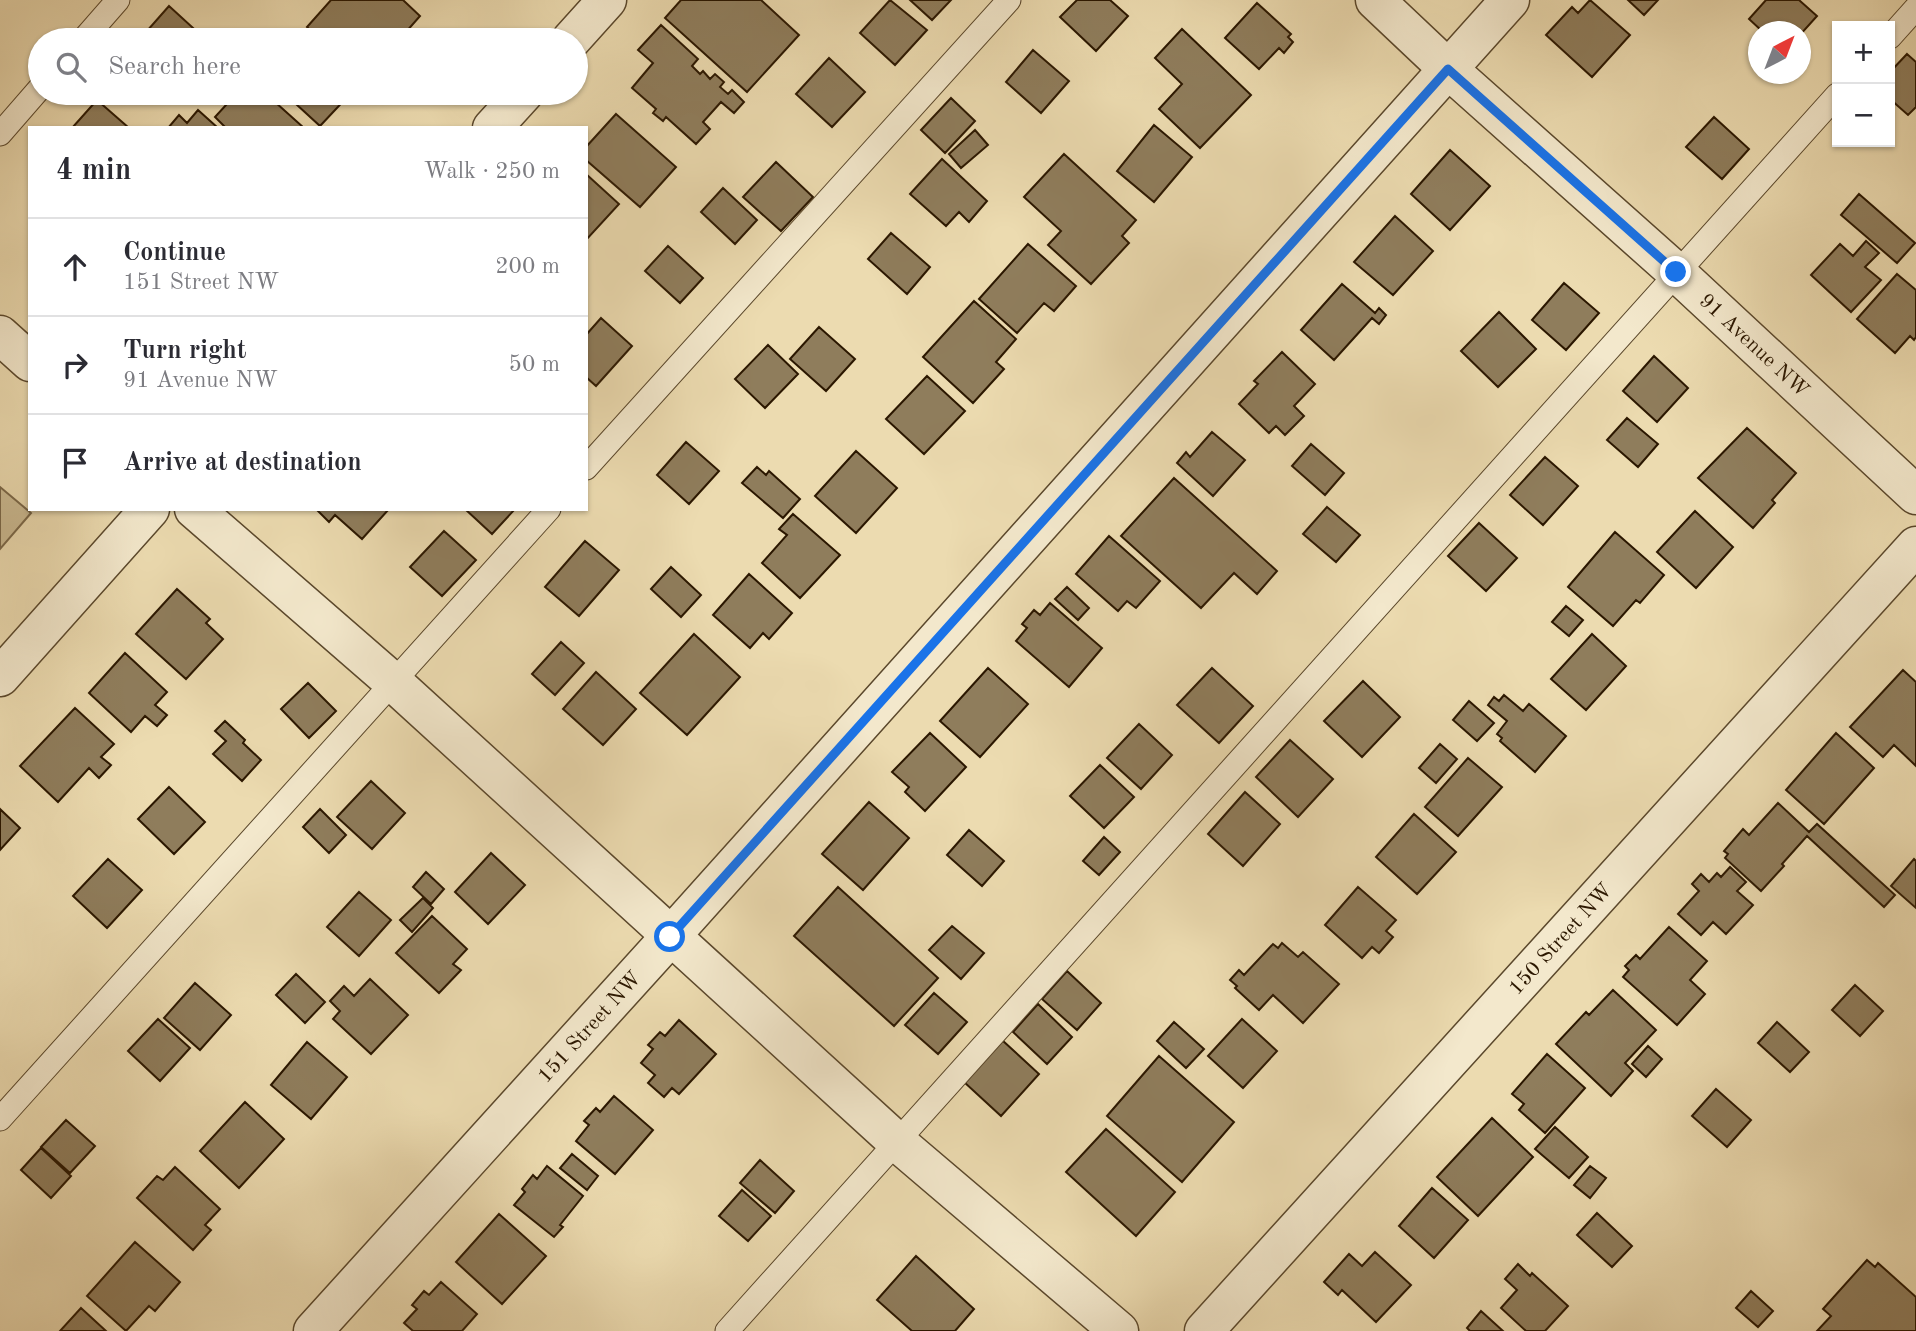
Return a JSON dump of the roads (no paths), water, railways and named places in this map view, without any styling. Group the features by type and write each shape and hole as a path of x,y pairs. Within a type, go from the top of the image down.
{"street":[{"path":"582,28 607,0"},
{"name":"91 Avenue NW","path":"1375,0 1448,69 1676,272 1916,495"},
{"name":"151 Street NW","path":"313,1331 1510,0"},
{"path":"494,126 513,105"},
{"path":"0,335 28,360"},
{"path":"0,677 148,511"},
{"path":"196,511 393,682 897,1142 1119,1331"},
{"name":"150 Street NW","path":"1204,1331 1916,546"}],"lane":[{"path":"94,28 118,0"},
{"path":"588,466 1009,0"},
{"path":"1895,31 1916,8"},
{"path":"727,1331 1832,100"},
{"path":"0,134 28,102"},
{"path":"0,1119 547,511"}]}
